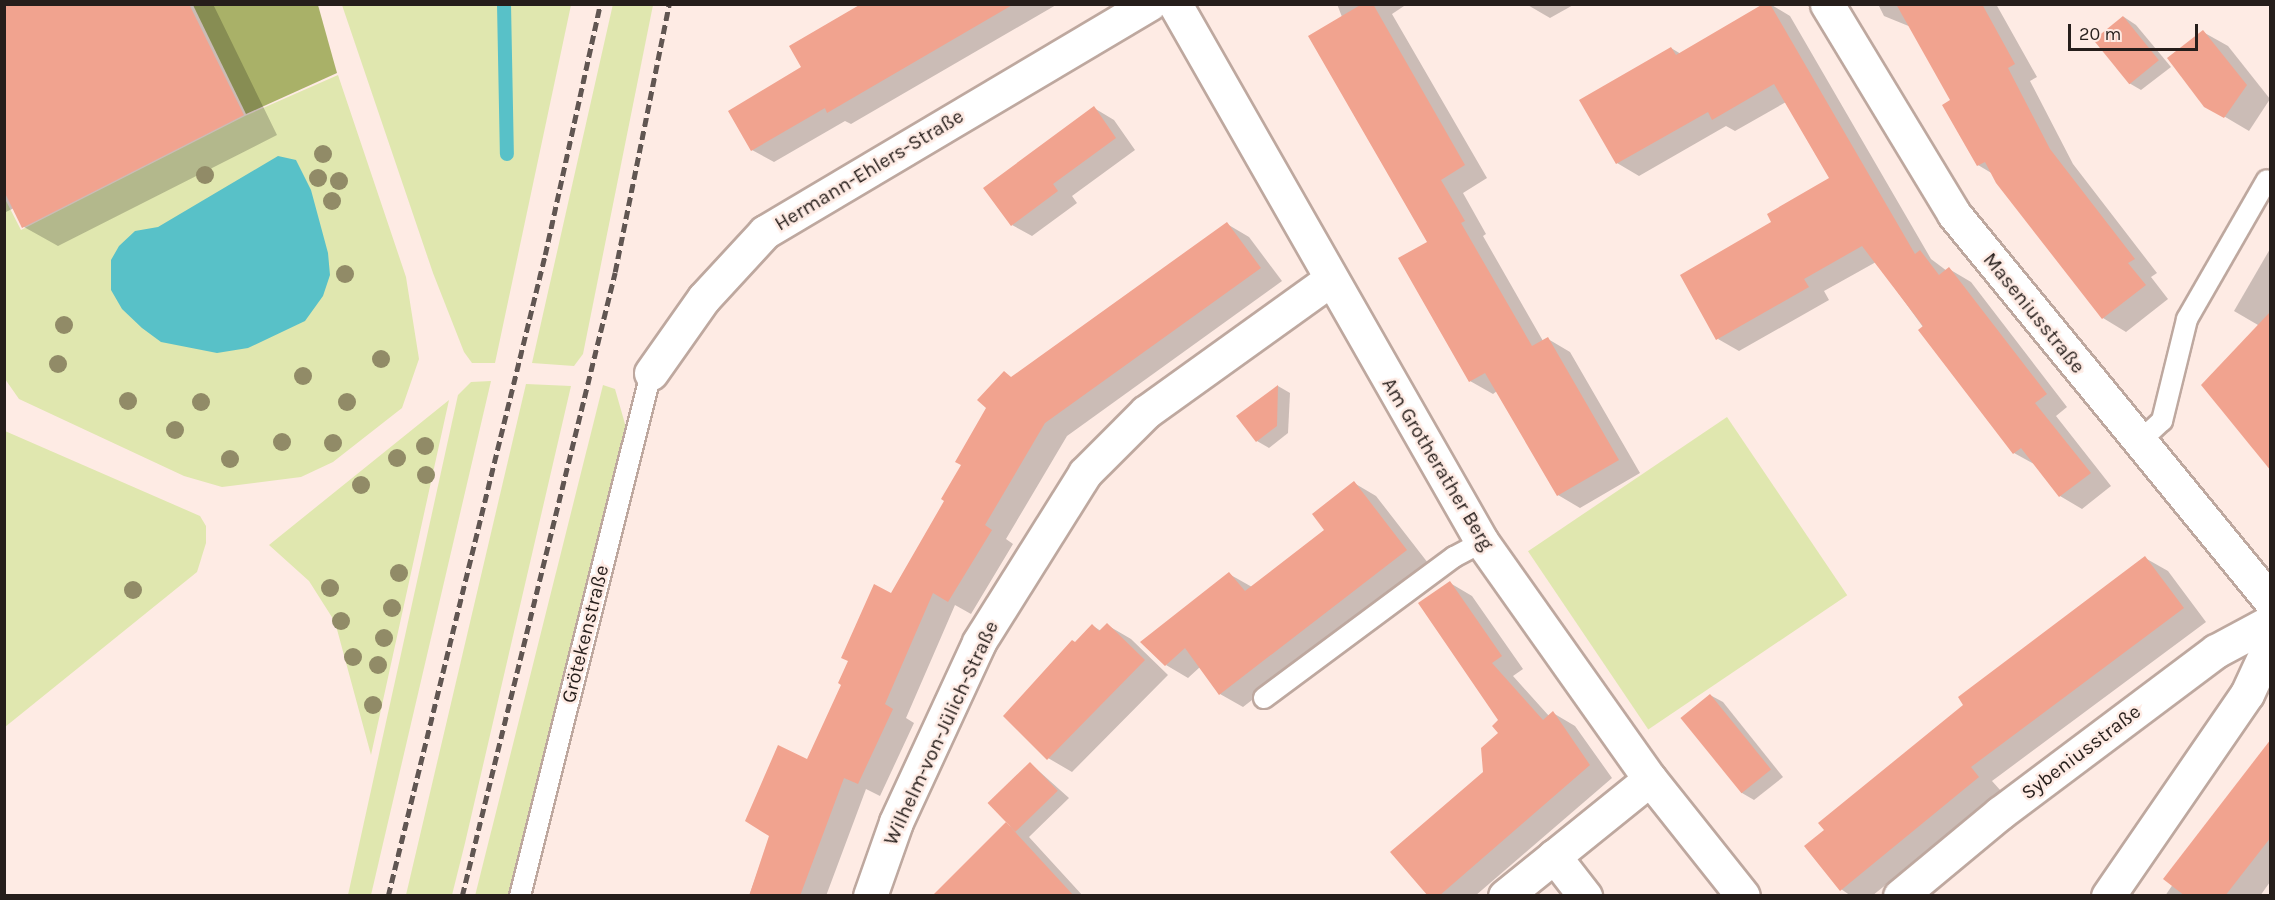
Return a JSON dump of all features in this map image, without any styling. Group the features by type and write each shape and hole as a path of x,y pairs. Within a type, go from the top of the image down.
{"street":[{"name":"Am Grotherather Berg","path":"1175,4 1330,280 1482,542 1650,779 1743,896"},
{"name":"Maseniusstraße","path":"1827,4 1954,214 2138,443 2271,600"},
{"name":"Hermann-Ehlers-Straße","path":"651,373 704,298 765,232 1132,9"},
{"name":"Wilhelm-von-Jülich-Straße","path":"870,896 896,822 979,642 1085,473 1146,412 1330,280"},
{"name":"Sybeniusstraße","path":"1900,896 2000,813 2216,651 2271,622"},
{"path":"2108,896 2247,694 2271,644"},
{"path":"1505,896 1650,779"},
{"path":"1554,856 1586,896"}],"lane":[{"path":"2138,443 2163,420 2187,319 2267,180"},
{"name":"Grötekenstraße","path":"520,896 651,373"},
{"path":"1264,698 1454,557 1482,542"}],"green space":[{"path":"613,4 653,5 583,354 574,366 532,363"},
{"path":"193,5 318,5 337,73 246,114"},
{"path":"342,5 571,5 495,363 472,363 464,352 433,273"},
{"path":"338,75 406,277 419,359 402,408 333,462 301,477 222,487 184,476 19,399 5,379 4,197 21,230 245,116"},
{"path":"491,381 371,895 348,895 458,395 471,382"},
{"path":"526,384 571,386 465,843 452,895 406,895"},
{"path":"603,385 615,389 627,431 508,895 475,896"},
{"path":"449,400 371,755 335,622 309,581 269,545"},
{"path":"1727,417 1847,595 1648,729 1528,551"},
{"path":"5,431 200,516 206,526 206,543 197,572 5,727"}],"water":[{"path":"278,156 296,160 311,190 328,253 330,275 323,296 305,321 248,348 217,353 161,342 122,309 111,290 111,260 119,246 135,231 158,227"}],"building":[{"path":"4,4 189,4 244,115 22,228 4,191"},
{"path":"861,4 1014,4 827,113 825,108 751,151 728,111 801,67 789,46"},
{"path":"1362,4 1373,4 1465,165 1441,180 1465,221 1461,223 1532,346 1548,337 1619,460 1557,496 1485,373 1469,382 1398,258 1427,242 1308,36"},
{"path":"1763,4 1770,4 1915,254 1920,250 1939,275 1949,267 2047,394 2035,403 2091,473 2059,497 2021,448 2013,454 1918,330 1923,326 1862,246 1804,279 1809,287 1716,340 1680,275 1771,222 1767,214 1829,178 1774,84 1712,120 1708,112 1616,164 1579,100 1671,47 1676,55"},
{"path":"1896,4 1982,4 2015,64 2008,68 2050,149 2135,259 2128,263 2146,285 2102,319 1996,183 1985,162 1977,166 1942,105 1950,100"},
{"path":"2123,16 2159,60 2129,84 2093,40"},
{"path":"2203,30 2247,85 2224,118 2204,107 2167,58"},
{"path":"1094,106 1116,138 1053,184 1058,191 1011,226 983,188"},
{"path":"1227,222 1261,268 1045,423 985,525 992,530 948,602 933,593 885,704 893,709 858,784 844,778 800,896 749,896 769,836 745,821 778,745 807,759 841,685 838,683 848,661 841,658 874,584 891,593 944,501 941,499 961,465 955,462 986,408 977,400 1004,371 1011,377"},
{"path":"2271,311 2271,471 2201,385"},
{"path":"1278,385 1277,426 1256,442 1236,416"},
{"path":"1354,481 1407,550 1219,695 1185,648 1165,666 1140,642 1229,572 1245,591 1324,530 1312,514"},
{"path":"2145,556 2184,608 1971,767 1979,777 1840,891 1804,846 1824,830 1818,823 1963,705 1958,697"},
{"path":"1450,581 1502,656 1492,663 1543,720 1553,711 1590,765 1439,896 1428,896 1390,852 1483,772 1481,748 1498,733 1492,726 1498,720 1418,603"},
{"path":"1107,623 1145,660 1047,760 1003,716 1072,640 1075,642 1092,624 1099,631"},
{"path":"1710,694 1771,769 1742,793 1680,718"},
{"path":"2271,739 2271,837 2225,896 2185,896 2163,879"},
{"path":"1030,762 1058,791 1015,832 988,803"},
{"path":"1006,822 1074,896 932,896"}],"waterway":[{"path":"504,4 507,154"}],"railway":[{"path":"388,896 545,255 600,4"},
{"path":"462,896 615,272 669,4"}]}
